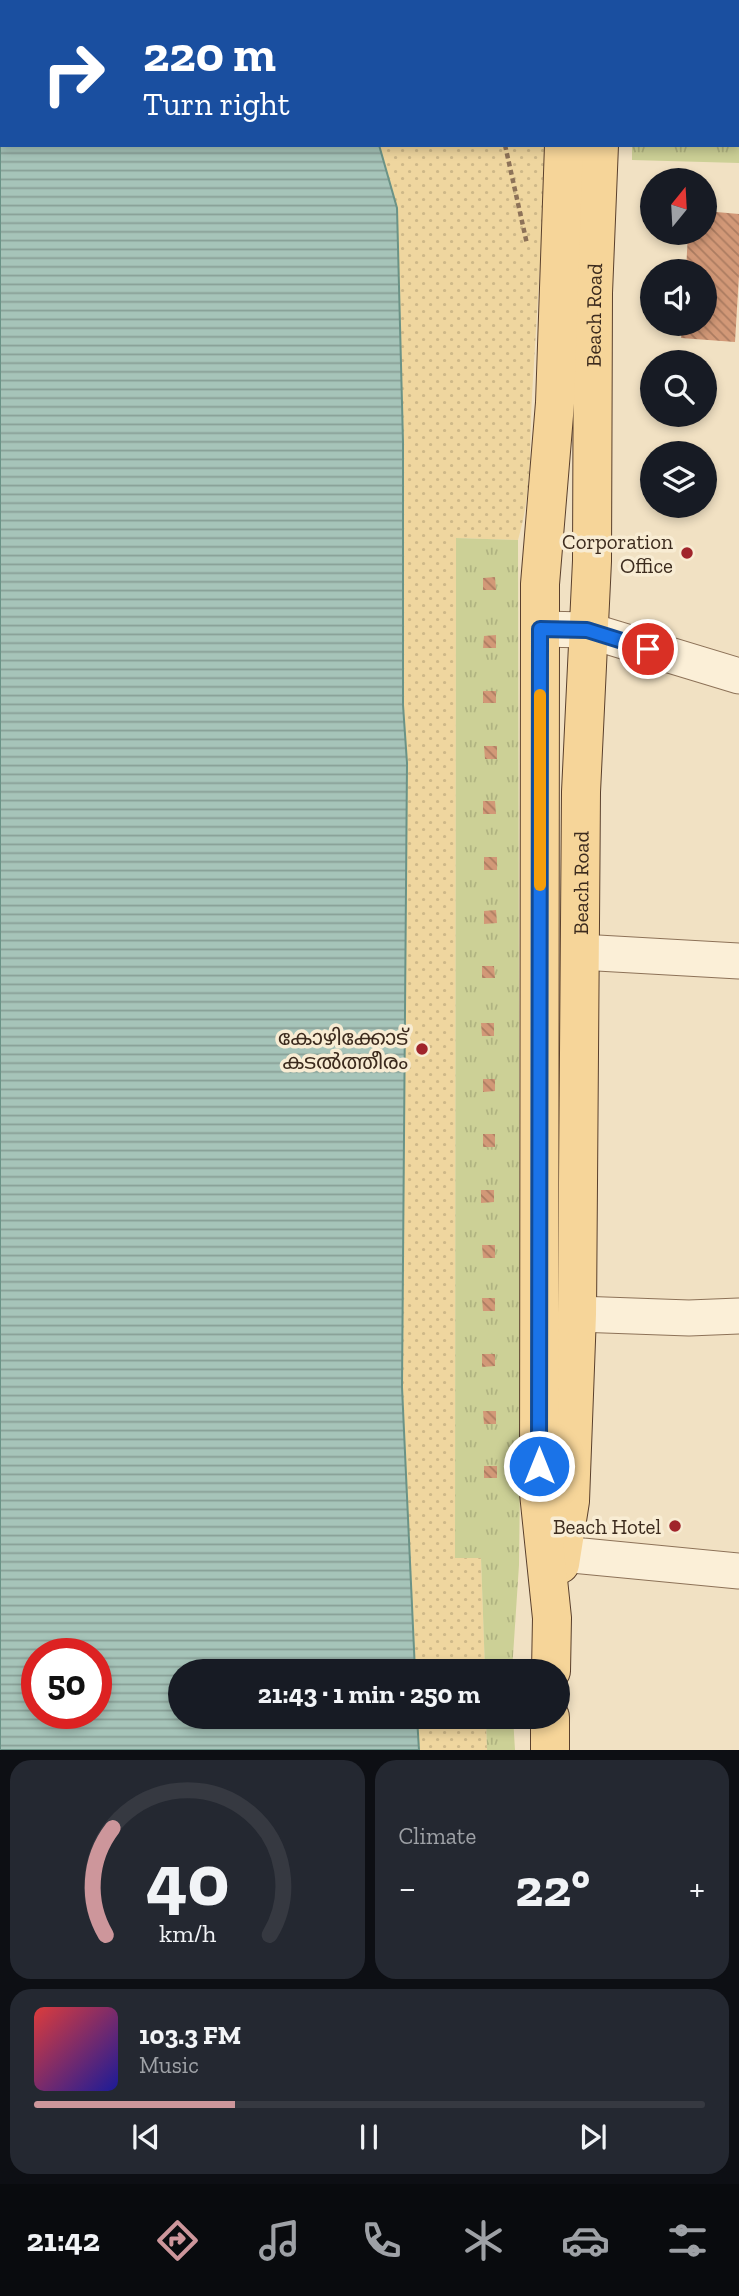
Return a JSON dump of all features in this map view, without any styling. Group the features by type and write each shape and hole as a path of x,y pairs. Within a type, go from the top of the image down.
{"main road":[{"name":"Beach Road","path":"551,1659 552,1618 539,1493 540,584 555,403 564,147"},
{"name":"Beach Road","path":"552,1618 570,1501 577,1314 581,792 592,561 593,293 599,147"},
{"path":"550,1729 550,1750"}],"street":[{"path":"540,629 587,630 739,676"},
{"path":"580,952 739,961"},
{"path":"577,1314 689,1318 739,1316"},
{"path":"562,1554 739,1571"}],"sand":[{"name":"കോഴിക്കോട് കടൽത്തീരം","path":"380,147 548,147 530,468 523,521 518,540 456,538 455,1557 481,1557 485,1659 392,1659 397,208"},
{"path":"397,1729 486,1729 487,1750 398,1750"}],"green space":[{"path":"632,147 739,147 739,163 632,160"},
{"path":"456,538 518,540 520,1485 519,1565 513,1659 485,1659 481,1558 455,1558"},
{"path":"486,1729 514,1729 515,1750 487,1750"}],"water":[{"path":"0,147 380,147 397,208 403,442 403,705 407,763 402,1387 414,1659 168,1659 168,1729 418,1729 419,1750 0,1750"}],"building":[{"path":"718,212 739,214 735,342 681,338 717,336 717,259 687,259 687,245 718,245"},
{"path":"495,577 496,590 483,590 483,578"},
{"path":"496,635 496,648 483,648 484,636"},
{"path":"483,691 496,691 496,703 483,703"},
{"path":"484,746 497,746 497,759 485,759"},
{"path":"483,801 495,801 496,814 483,814"},
{"path":"484,857 497,857 497,870 484,870"},
{"path":"496,910 497,923 484,924 484,911"},
{"path":"482,966 494,966 495,978 482,978"},
{"path":"481,1023 494,1023 494,1036 482,1036"},
{"path":"483,1079 495,1079 495,1091 483,1092"},
{"path":"483,1134 495,1134 495,1147 483,1147"},
{"path":"481,1190 494,1190 494,1202 481,1203"},
{"path":"482,1245 495,1245 495,1258 483,1258"},
{"path":"482,1298 495,1298 495,1311 483,1311"},
{"path":"482,1354 495,1354 495,1366 482,1367"},
{"path":"483,1411 496,1411 496,1424 484,1424"},
{"path":"484,1466 497,1466 497,1478 484,1478"}],"slow traffic":[{"path":"540,695 540,885"}],"place":[{"name":"Corporation Office","path":"687,553"},
{"name":"കോഴിക്കോട് കടൽത്തീരം","path":"422,1049"},
{"name":"Beach Hotel","path":"675,1526"}],"route":[{"path":"539,1466 540,629 587,630 648,649"}]}
